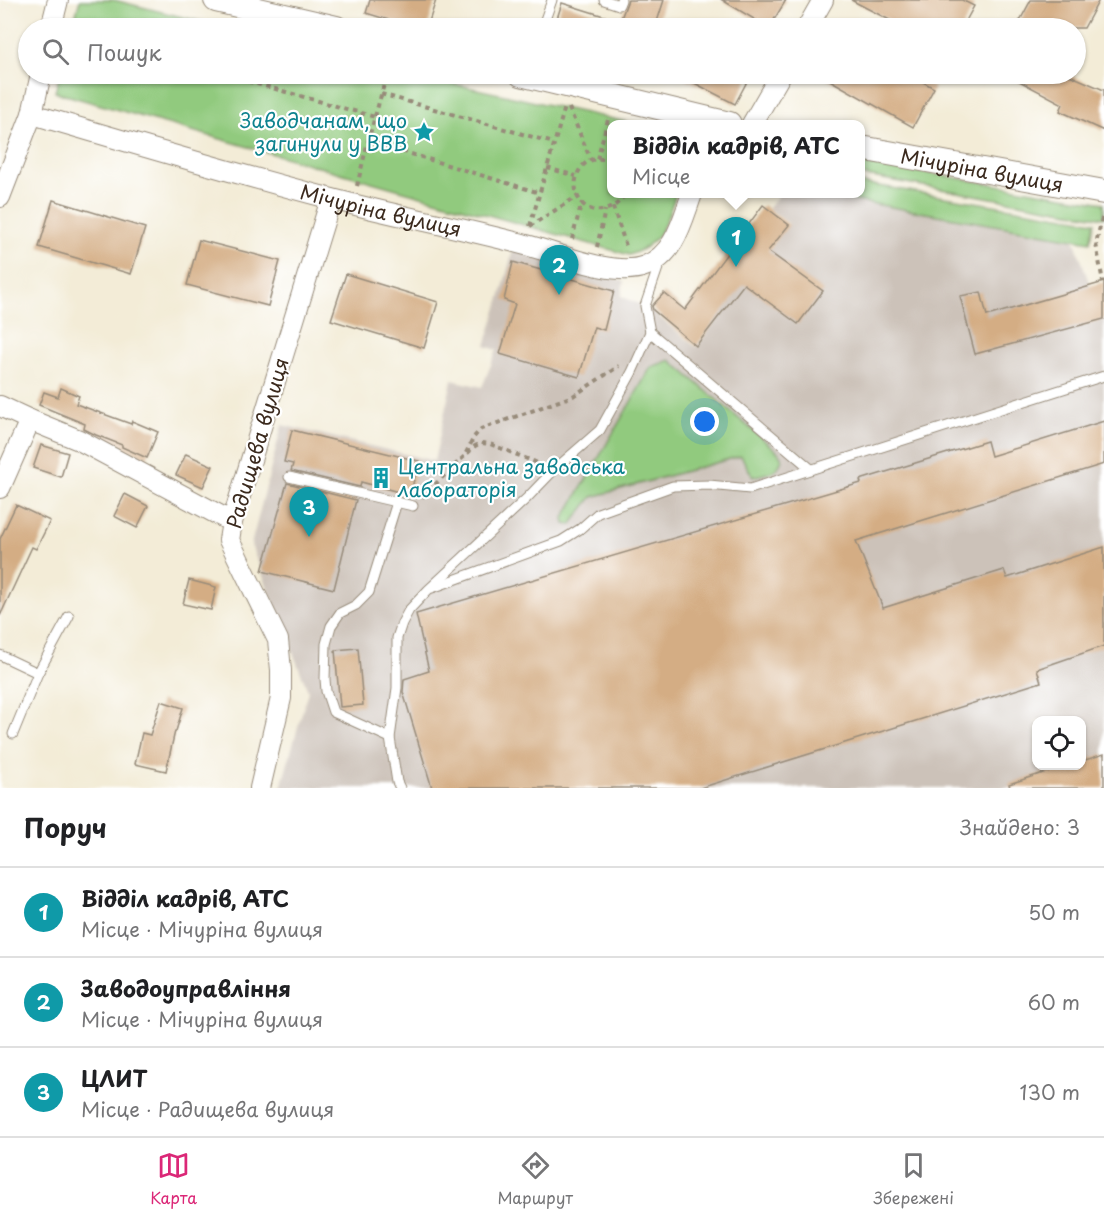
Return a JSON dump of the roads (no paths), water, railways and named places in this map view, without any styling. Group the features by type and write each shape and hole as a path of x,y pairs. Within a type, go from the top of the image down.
{"street":[{"path":"54,18 58,0"},
{"path":"216,0 293,18"},
{"path":"813,18 823,0"},
{"path":"2,185 32,114 39,84"},
{"path":"562,84 706,120"},
{"path":"754,120 775,84"},
{"name":"Мічуріна вулиця","path":"32,114 331,199 528,236 567,257 594,265 629,270 646,266 662,257"},
{"name":"Мічуріна вулиця","path":"865,149 1104,192"},
{"path":"662,257 674,242 690,198"},
{"name":"Радищева вулиця","path":"260,788 280,698 281,670 278,640 229,540 232,522 331,199"},
{"path":"0,406 79,440 232,522"},
{"path":"0,488 30,420"}],"lane":[{"path":"546,18 552,0"},
{"path":"604,0 619,5 621,0"},
{"path":"400,788 390,738 397,688 397,638 402,623 409,610 428,590 554,470 600,430 632,372 650,332 645,306 662,257"},
{"path":"650,332 811,469"},
{"path":"428,590 561,541 580,529 598,513 673,486 709,485 750,489 1104,376"},
{"path":"289,477 413,506"},
{"path":"390,738 333,712 326,691 325,679 326,644 331,626 340,614 356,605 369,592 396,502"},
{"path":"13,734 38,673 69,616"},
{"path":"0,655 38,673"}],"place":[{"name":"Заводчанам, що загинули у ВВВ","path":"424,132"},
{"name":"Відділ кадрів, АТС","path":"736,267"},
{"name":"Заводоуправління","path":"559,295"},
{"name":"Центральна заводська лабораторія","path":"381,478"},
{"name":"ЦЛИТ","path":"309,537"}]}
